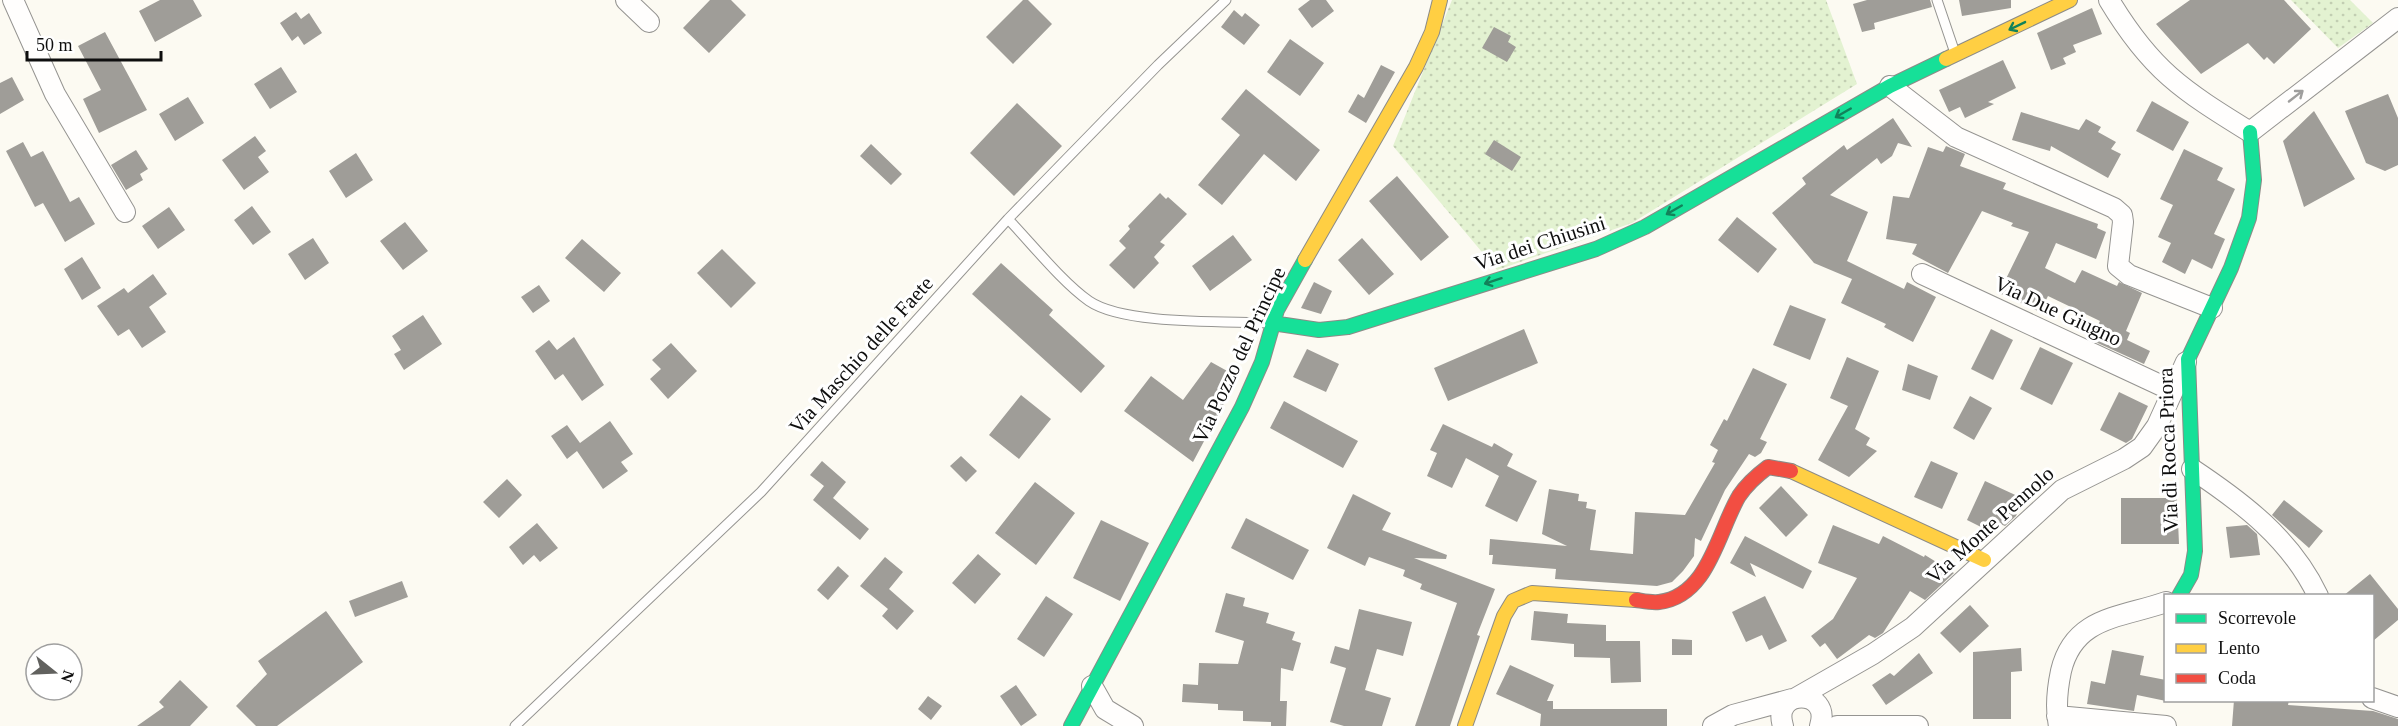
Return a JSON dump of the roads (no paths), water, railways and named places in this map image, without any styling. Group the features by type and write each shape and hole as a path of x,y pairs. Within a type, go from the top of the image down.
{"street":[{"path":"13,0 31,35 55,94 125,212"},
{"path":"627,0 649,22"},
{"name":"Via Pozzo del Principe","path":"1071,726 1242,407 1262,362 1272,323 1416,67 1432,32 1440,0"},
{"name":"Via dei Chiusini","path":"1272,323 1319,330 1348,327 1604,246 1645,227 1890,86 2070,0"},
{"path":"2109,0 2134,40 2157,67 2200,101 2250,132 2398,18"},
{"path":"1890,86 1956,136 2115,208 2122,215 2123,222 2118,266 2129,274 2212,308"},
{"name":"Via di Rocca Priora","path":"2180,594 2191,575 2195,551 2187,359 2239,249 2251,209 2254,180 2250,132"},
{"name":"Via Due Giugno","path":"1922,274 2173,391"},
{"name":"Via Monte Pennolo","path":"1714,726 1733,715 1808,706 1855,664 1913,627 2062,490 2124,459 2142,447 2157,426 2187,359"},
{"path":"1465,726 1504,616 1513,601 1532,593 1659,602 1679,597 1694,585 1701,574 1732,513 1752,480 1768,467 1784,468 1984,560"},
{"path":"2192,469 2235,498 2276,536 2302,567 2317,594"},
{"path":"2164,603 2097,624 2076,638 2063,665 2057,690 2058,721 2166,726"},
{"path":"1092,686 1105,709 1132,726"},
{"path":"2374,698 2398,707"},
{"path":"1783,725 1782,711 1808,706 1885,724"},
{"name":"Via Monte Pennolo","path":"1714,726 1739,719 1783,725"},
{"path":"1837,726 1885,724 1918,726"}],"lane":[{"name":"Via Maschio delle Faete","path":"515,726 761,492 1008,219 1158,65 1226,0"},
{"path":"1937,0 1956,56"},
{"name":"Via dei Chiusini","path":"1008,219 1083,296 1105,309 1133,317 1272,323"}]}
